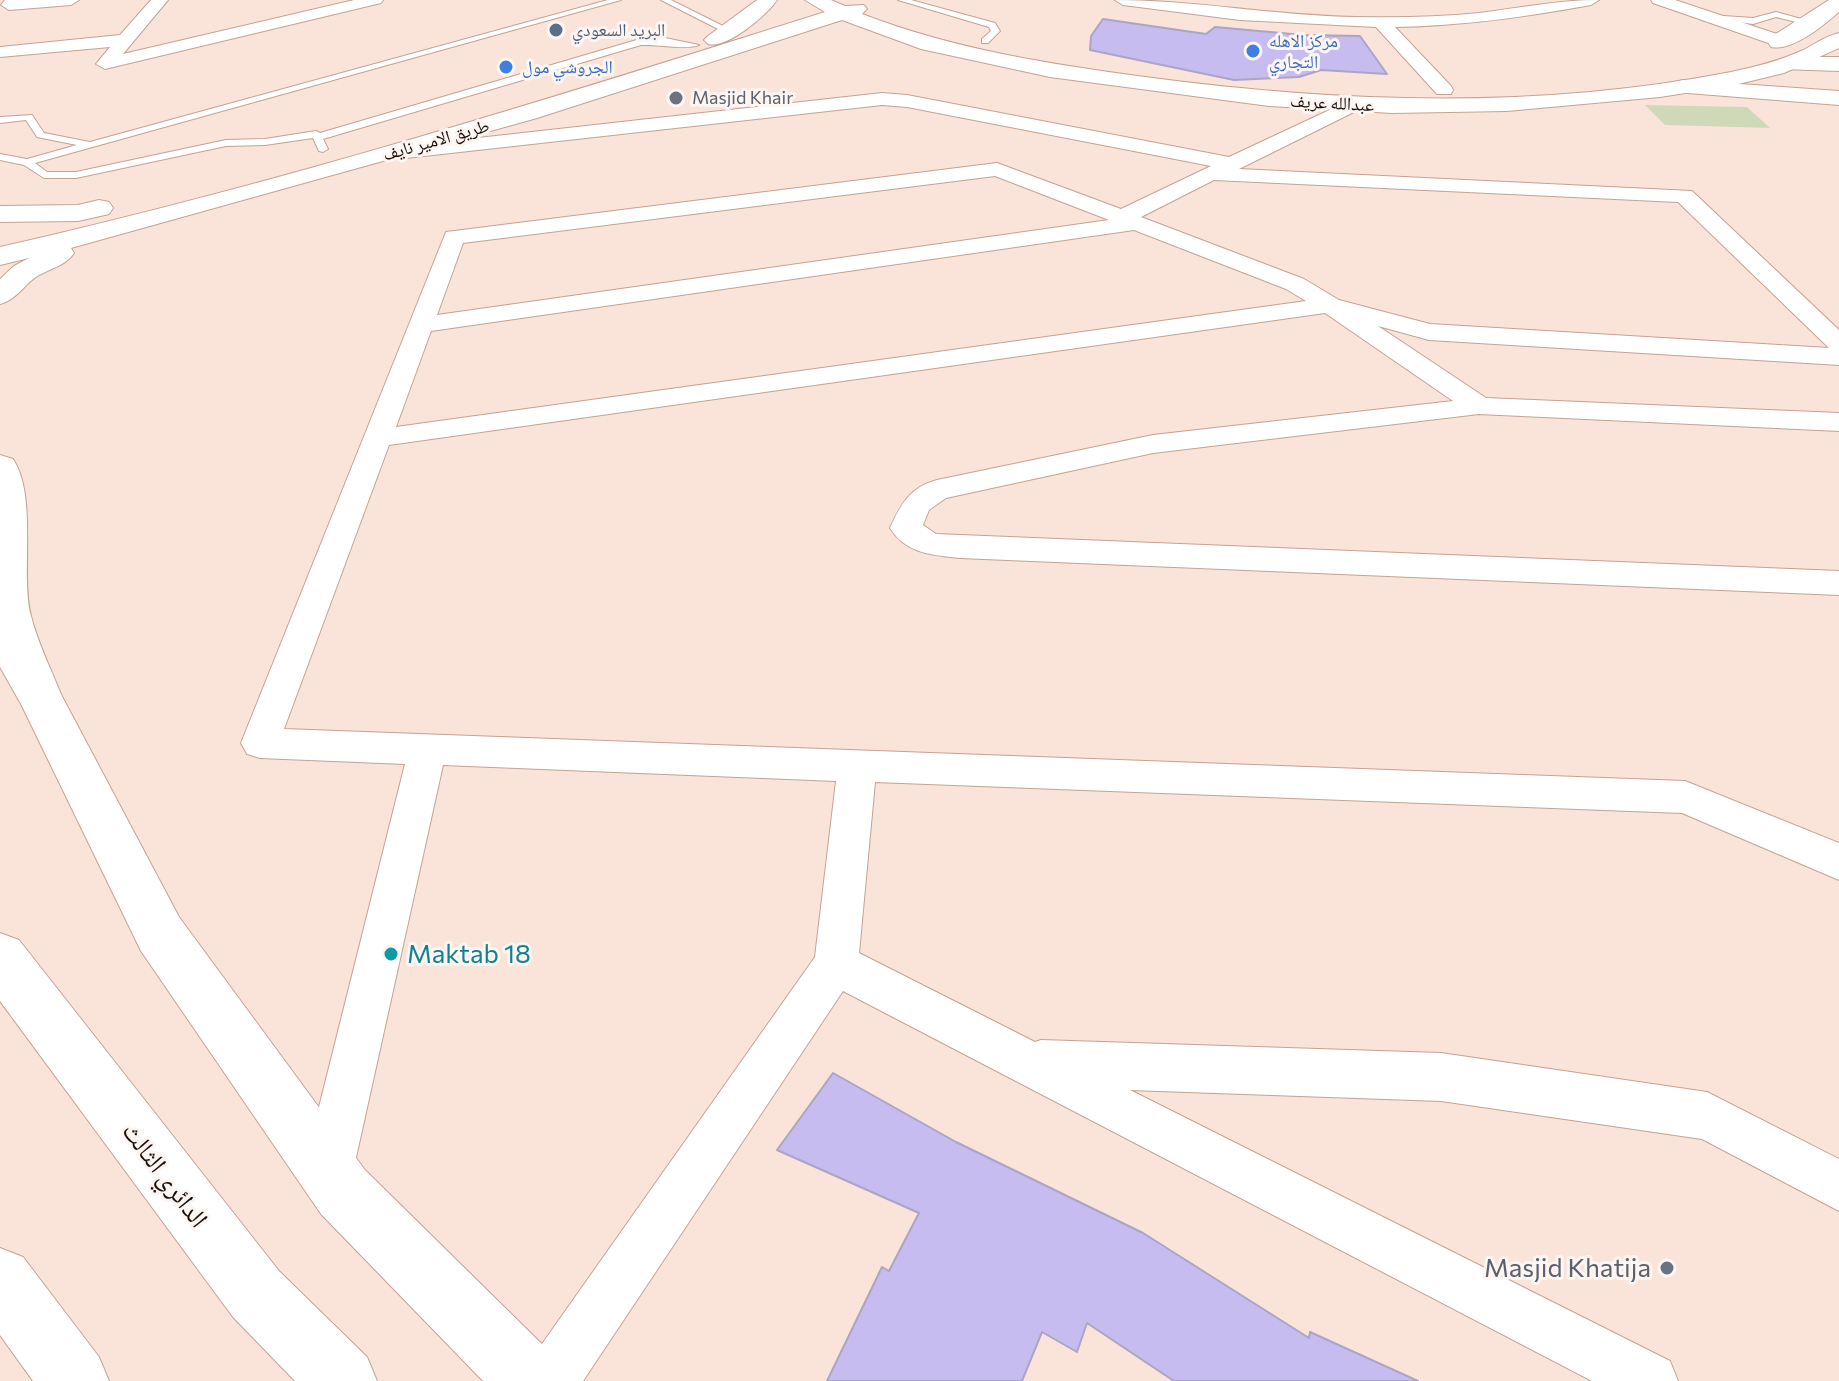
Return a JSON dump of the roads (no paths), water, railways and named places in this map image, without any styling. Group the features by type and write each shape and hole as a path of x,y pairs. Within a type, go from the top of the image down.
{"main road":[{"path":"719,41 761,9 767,0"},
{"name":"عبدالله عريف","path":"843,4 1076,62 1201,79 1328,89 1444,90 1548,85 1654,74 1728,61 1780,41 1812,23 1839,1"},
{"name":"طريق الامير نايف","path":"185,185 320,143 497,104 843,4"},
{"name":"عبدالله عريف","path":"843,4 919,40 1067,74 1200,91 1353,105 1470,106 1579,101 1683,87 1790,64 1839,39"},
{"path":"719,41 874,36 919,40"},
{"name":"طريق الامير نايف","path":"0,256 113,230 529,113 719,41"},
{"path":"1790,64 1839,64"},
{"path":"1683,87 1839,98"},
{"path":"0,214 78,213 124,201"},
{"path":"0,295 24,272 113,230"},
{"path":"0,467 8,521 3,612 40,697 160,934 343,1192 531,1381"},
{"name":"الدائري الثالث","path":"0,958 256,1294 343,1381"},
{"path":"0,1280 75,1381"}],"street":[{"path":"14,0 9,5 71,0"},
{"path":"160,0 105,64 375,0"},
{"path":"1123,0 1382,23 1498,17 1591,0"},
{"path":"1476,0 1498,17"},
{"path":"1659,0 1780,41"},
{"path":"1382,23 1444,90"},
{"path":"0,52 126,40"},
{"path":"388,154 882,99 907,101 1222,169 1684,196 1839,344"},
{"path":"420,325 1130,220 1222,169 1353,105"},
{"path":"1479,406 1295,284 997,169 454,237 260,743 1685,797 1839,862"},
{"path":"377,438 1330,305 1429,332 1839,357"},
{"path":"1839,422 1479,406 1153,444 937,490 916,504 906,528 928,544 960,547 1839,583"},
{"path":"328,1171 428,749"},
{"path":"550,1381 836,964 857,766"},
{"path":"836,964 1650,1381"},
{"path":"1029,1063 1441,1077 1707,1116 1839,1186"}],"lane":[{"path":"0,157 27,162 617,0"},
{"path":"665,0 719,41"},
{"path":"902,0 992,25 996,31 985,41"},
{"path":"1709,17 1753,21 1776,14 1812,23"},
{"path":"0,120 29,117 41,135 91,145"},
{"path":"27,162 44,175 59,176 226,143 288,139 311,134 320,143"}],"place":[{"name":"البريد السعودي","path":"556,30"},
{"name":"مركز الاهله التجاري","path":"1253,51"},
{"name":"الجروشي مول","path":"506,67"},
{"name":"Masjid Khair","path":"676,98"},
{"name":"Maktab 18","path":"391,954"},
{"name":"Masjid Khatija","path":"1667,1268"}]}
